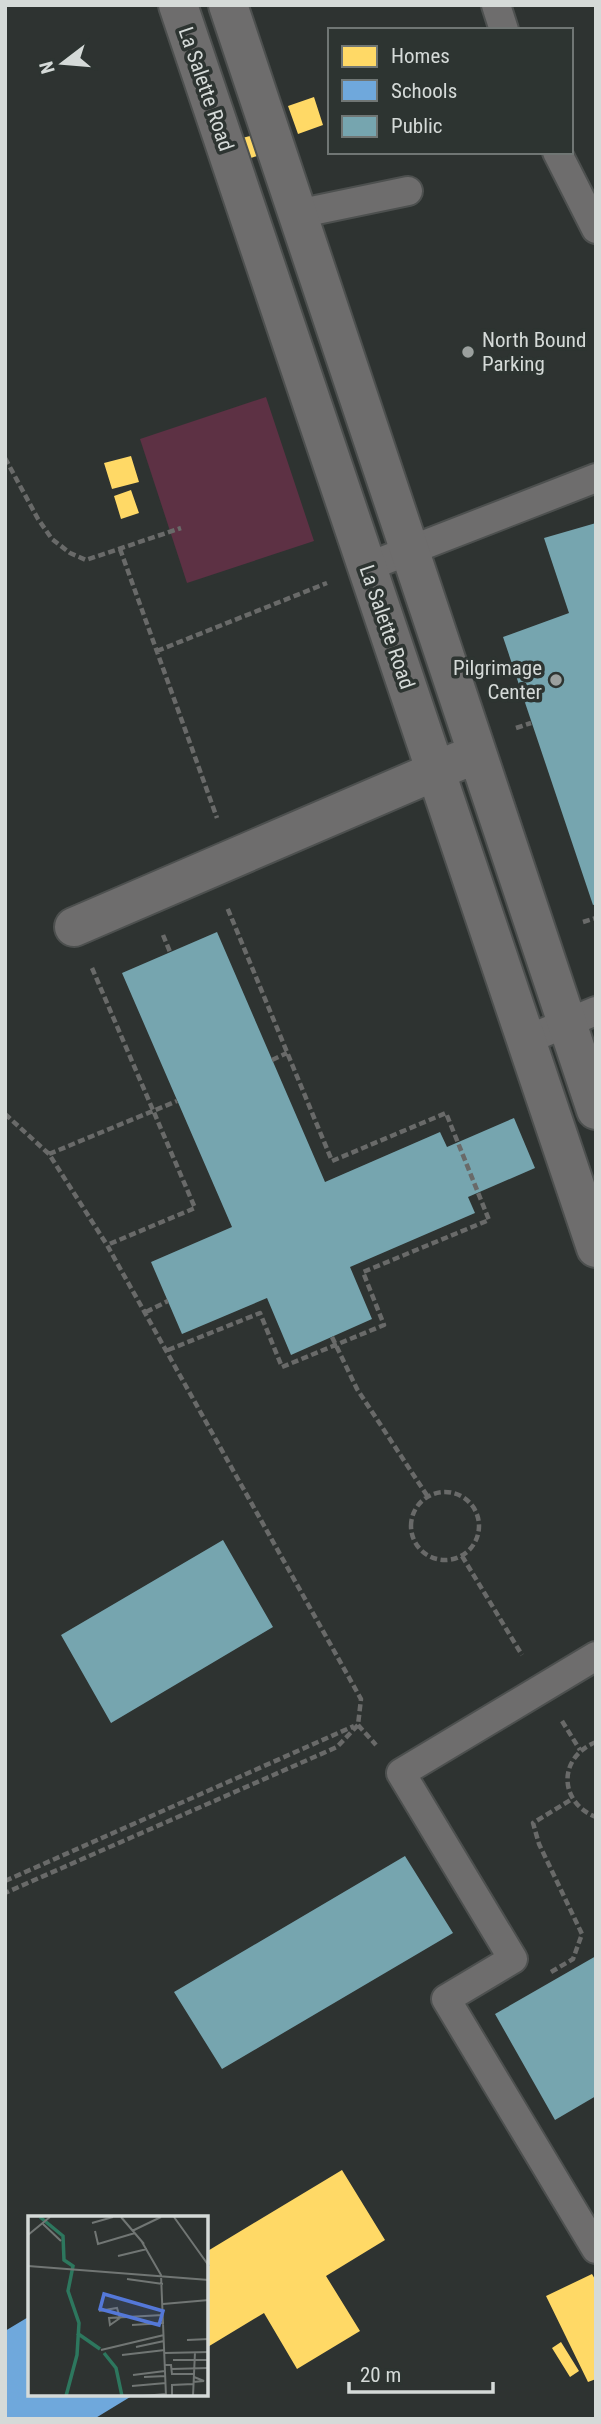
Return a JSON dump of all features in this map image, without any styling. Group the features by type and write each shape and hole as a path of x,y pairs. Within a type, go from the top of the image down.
{"street":[{"name":"La Salette Road","path":"178,5 594,1236"},
{"path":"228,5 477,753 581,1017 596,1110"},
{"path":"74,927 477,753"}],"lane":[{"path":"496,5 503,28"},
{"path":"558,154 596,229"},
{"path":"297,214 408,191"},
{"path":"367,567 596,478"},
{"path":"526,1040 581,1017"},
{"path":"596,1656 401,1773 513,1959 446,1999 596,2249"}],"path":[{"path":"5,458 38,519 52,539 70,553 86,559 181,528"},
{"path":"120,549 156,651 221,863 288,1053 332,1161 446,1114 489,1220 363,1272 384,1325 282,1367 260,1313 168,1350"},
{"path":"156,651 367,567"},
{"path":"518,727 531,723"},
{"path":"583,922 596,918"},
{"path":"74,927 195,1208 107,1245"},
{"path":"272,1060 288,1053"},
{"path":"49,1154 177,1101"},
{"path":"5,1114 49,1154 107,1245 361,1699 358,1724 337,1747 5,1893"},
{"path":"146,1312 168,1301"},
{"path":"332,1337 357,1389 428,1497"},
{"path":"448,1493 467,1501 474,1510 477,1519 476,1541 461,1556 441,1560 431,1557 416,1543 411,1533 411,1522 420,1503 428,1497 448,1493"},
{"path":"461,1556 524,1659"},
{"path":"560,1718 580,1750"},
{"path":"5,1881 358,1724"},
{"path":"596,1742 580,1750 569,1765 567,1782 572,1800 584,1812 596,1817"},
{"path":"513,1959 540,1979 573,1959 578,1946 582,1934 539,1844 533,1823 572,1800"}],"shaded area":[{"path":"266,397 314,541 187,583 140,439"}],"building: Homes":[{"path":"314,97 323,125 298,134 288,106"},
{"path":"254,135 260,155 248,159 242,138"},
{"path":"131,456 139,482 112,489 104,463"},
{"path":"131,490 139,513 121,519 114,496"},
{"path":"342,2170 385,2240 326,2276 360,2331 297,2369 264,2313 208,2347 208,2251"},
{"path":"592,2274 596,2281 596,2379 588,2382 546,2296"},
{"path":"561,2342 579,2371 570,2377 552,2348"}],"building: Schools":[{"path":"28,2317 28,2396 132,2396 94,2419 5,2419 5,2331"}],"building: Public":[{"name":"Pilgrimage Center","path":"596,523 596,904 593,905 503,637 569,613 544,538"},
{"path":"217,932 325,1182 440,1132 447,1147 514,1118 535,1168 468,1197 475,1213 350,1267 372,1319 291,1355 267,1298 182,1334 151,1262 232,1227 122,973"},
{"path":"223,1540 273,1627 111,1723 61,1635"},
{"path":"405,1856 453,1933 222,2069 174,1992"},
{"path":"596,1956 596,2096 555,2120 495,2014"}],"place":[{"name":"North Bound Parking","path":"468,352"},
{"name":"Pilgrimage Center","path":"556,680"}]}
